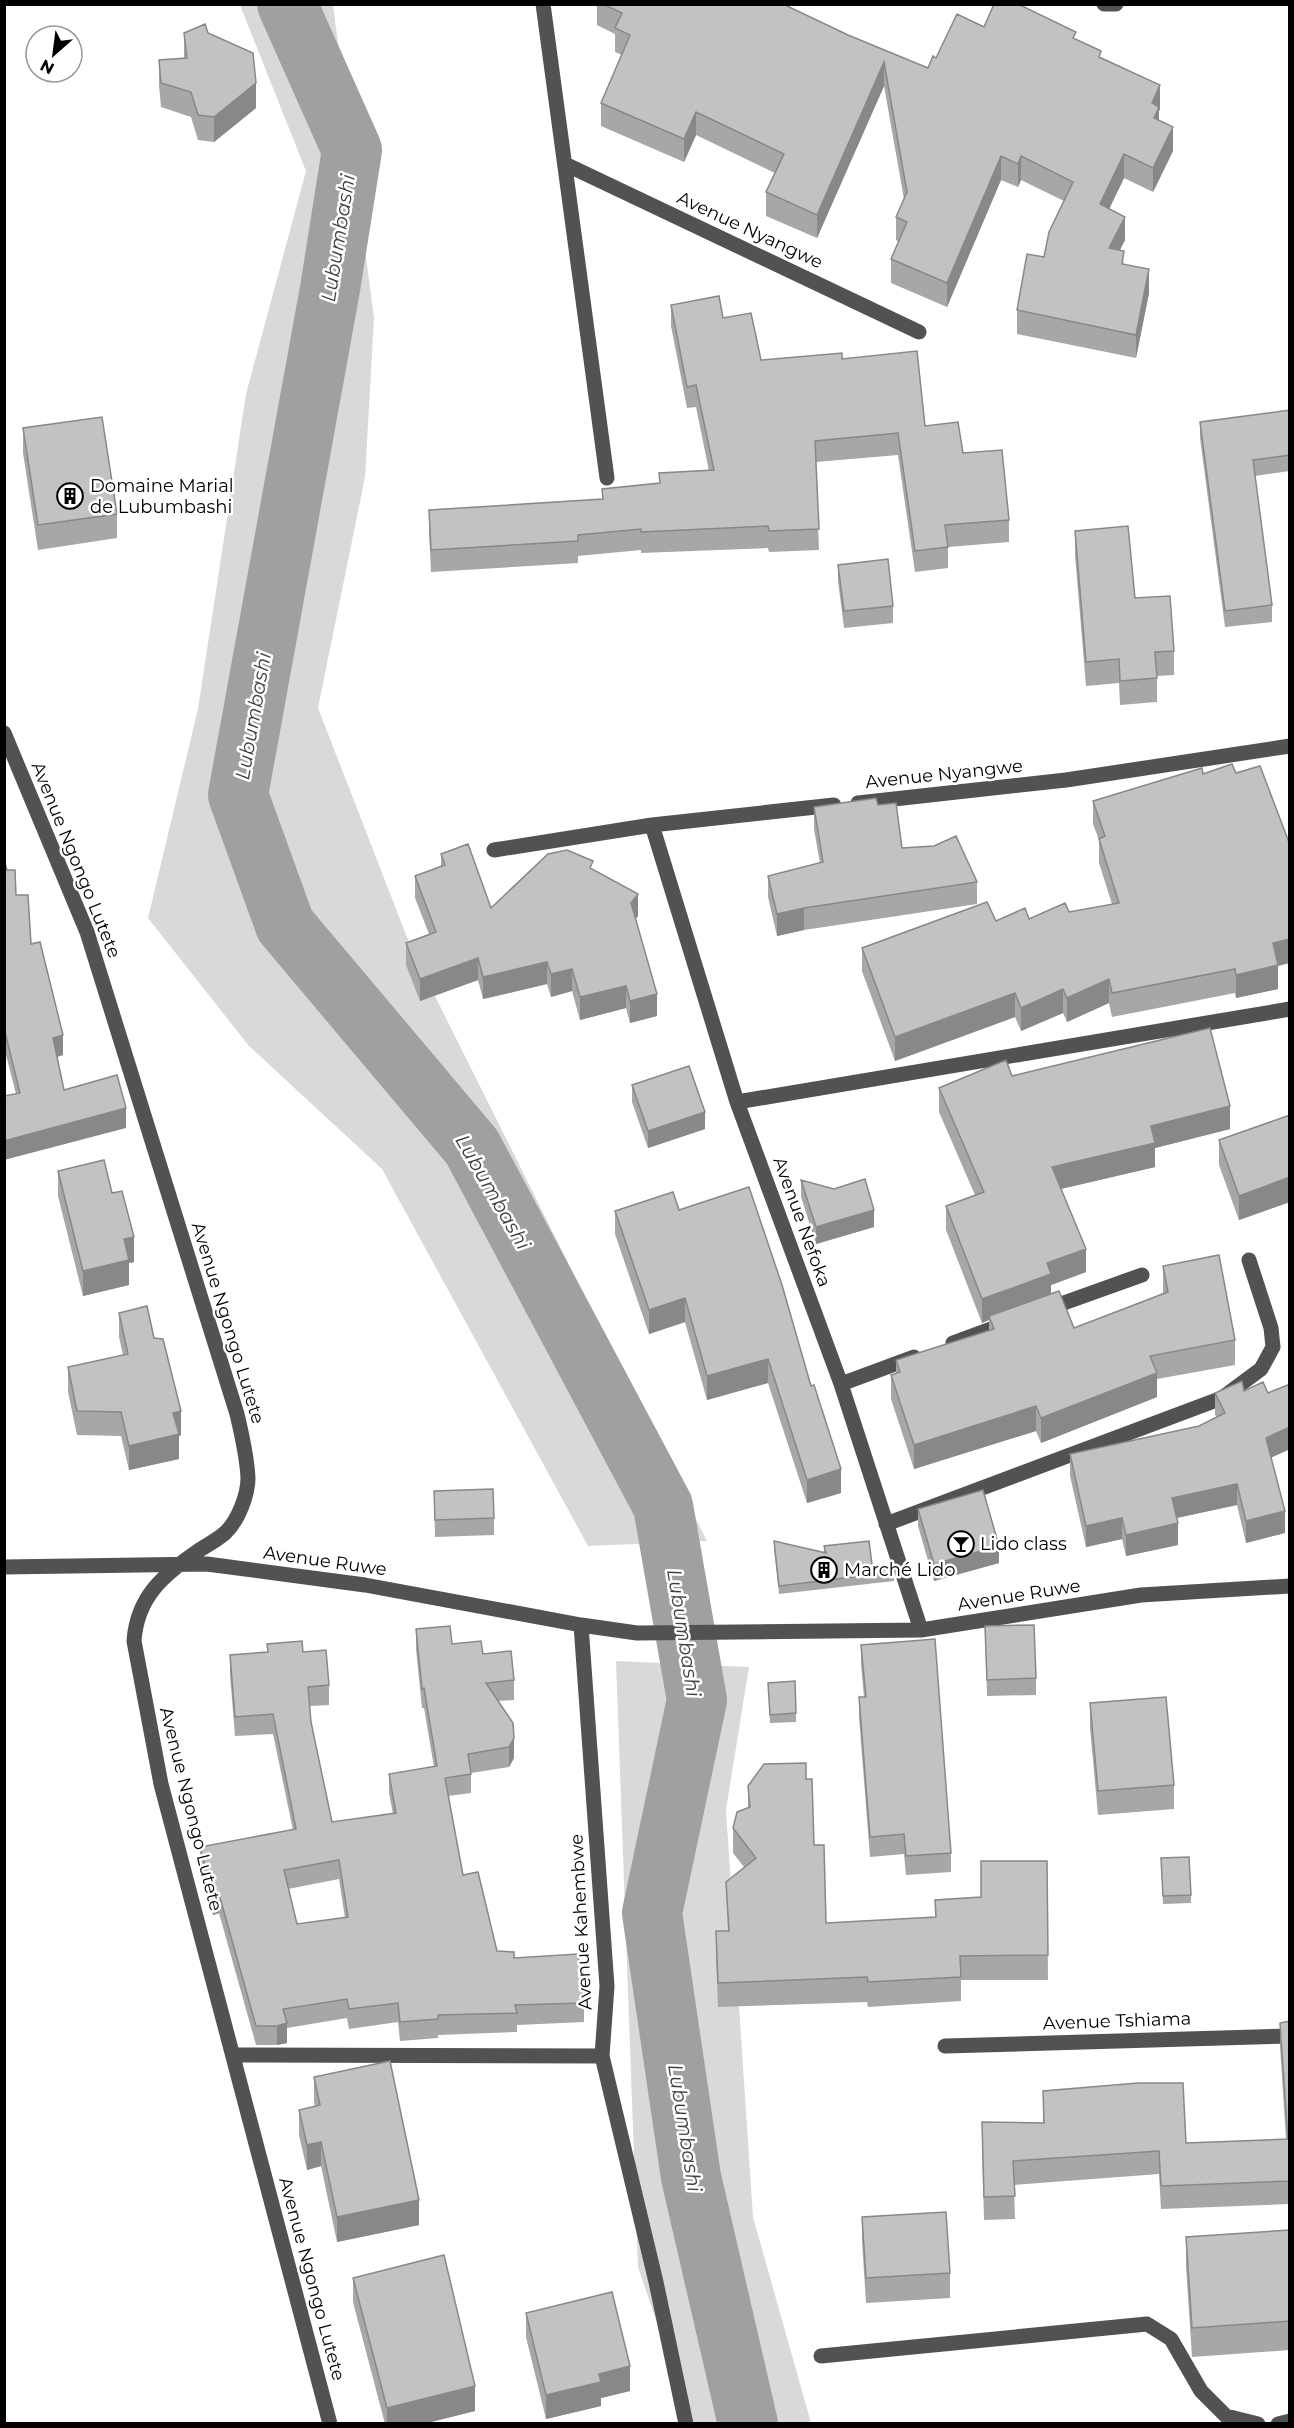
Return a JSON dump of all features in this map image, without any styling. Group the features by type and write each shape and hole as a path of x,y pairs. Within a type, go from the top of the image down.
{"street":[{"path":"543,4 608,478"},
{"path":"1104,4 1116,4"},
{"name":"Avenue Nyangwe","path":"565,164 920,332"},
{"name":"Avenue Ngongo Lutete","path":"4,733 87,932 234,1403 243,1441 248,1480 240,1509 226,1532 179,1564 145,1598 135,1621 134,1641 161,1784 330,2424"},
{"name":"Avenue Nyangwe","path":"494,850 652,825 1066,780 1290,746"},
{"name":"Avenue Nefoka","path":"652,825 738,1102 841,1384 921,1630"},
{"path":"738,1102 1290,1009"},
{"path":"886,1524 1222,1398 1261,1369 1273,1347 1271,1328 1249,1260"},
{"path":"841,1384 1142,1275"},
{"name":"Avenue Ruwe","path":"4,1567 207,1564 365,1585 581,1625 637,1633 921,1630 1141,1595 1290,1586"},
{"name":"Avenue Kahembwe","path":"581,1625 608,1986 602,2056 653,2271 686,2424"},
{"name":"Avenue Tshiama","path":"945,2046 1290,2036"},
{"path":"233,2055 602,2056"},
{"path":"821,2356 1147,2324 1172,2339 1202,2391 1226,2416 1258,2424"},
{"path":"1278,2424 1290,2421"}],"shaded area":[{"path":"240,5 333,5 374,318 365,477 318,708 412,950 707,1541 588,1546 382,1169 249,1046 148,918 198,709 246,394 306,171"},
{"path":"616,1661 749,1667 726,1810 753,2217 811,2423 691,2423 638,2267"}],"building":[{"path":"603,4 783,4 848,35 928,68 933,56 936,58 957,14 984,27 994,4 1018,4 1076,32 1073,38 1101,51 1099,57 1160,85 1152,103 1159,107 1154,118 1173,127 1153,168 1124,154 1100,204 1125,217 1109,248 1124,251 1122,264 1149,269 1136,335 1017,310 1027,254 1044,257 1049,232 1073,182 1021,156 1018,164 1001,156 947,283 891,259 907,222 896,217 907,192 884,62 817,215 766,192 784,154 696,112 684,139 601,103 630,35 615,28 622,13"},
{"path":"205,24 208,33 253,53 256,83 214,117 198,115 191,92 161,83 159,60 187,58 184,33"},
{"path":"719,296 723,318 751,313 761,360 842,353 842,359 917,351 925,426 958,422 963,453 1002,450 1009,520 945,525 948,547 915,551 898,433 815,441 819,529 769,531 768,526 641,532 641,529 578,535 578,541 431,550 429,510 603,499 602,489 660,483 659,473 714,470 696,385 687,387 671,305"},
{"path":"1290,410 1290,455 1253,460 1272,605 1225,611 1200,422"},
{"name":"Domaine Marial de Lubumbashi","path":"102,417 117,514 38,525 23,428"},
{"path":"1128,526 1135,598 1170,596 1174,651 1155,652 1157,678 1120,681 1119,659 1086,662 1075,531"},
{"path":"888,559 893,606 844,611 838,565"},
{"path":"1232,764 1236,773 1260,766 1290,845 1290,939 1273,943 1278,965 1236,975 1235,969 1112,993 1109,979 1067,998 1063,989 1021,1008 1015,993 895,1037 862,948 987,902 996,921 1025,908 1029,919 1065,903 1069,912 1119,903 1099,839 1105,836 1093,801 1202,768 1203,774"},
{"path":"876,798 878,805 896,803 902,848 934,846 956,836 977,882 777,914 768,876 823,862 814,807"},
{"path":"468,844 491,908 548,854 567,850 593,861 590,868 638,894 631,903 657,994 630,1001 626,986 580,997 572,969 551,974 547,962 483,977 478,958 420,979 406,943 436,932 415,876 445,865 441,854"},
{"path":"4,859 7,870 15,870 16,895 28,895 31,944 40,942 63,1035 53,1038 64,1090 117,1075 126,1108 4,1141 4,1096 20,1093 4,1028"},
{"path":"1210,1028 1230,1106 1151,1126 1155,1143 1052,1167 1086,1249 1047,1263 1051,1274 982,1299 946,1206 984,1192 939,1088 1006,1060 1012,1076"},
{"path":"689,1066 705,1112 648,1131 632,1085"},
{"path":"1290,1115 1290,1177 1239,1196 1219,1140"},
{"path":"104,1160 112,1193 122,1191 134,1237 124,1239 129,1260 83,1271 58,1171"},
{"path":"865,1179 874,1210 816,1227 801,1180 834,1189"},
{"path":"749,1187 782,1285 811,1386 814,1385 841,1469 807,1480 768,1359 707,1376 685,1298 649,1310 615,1211 673,1192 679,1210"},
{"path":"1219,1255 1235,1340 1150,1356 1157,1373 1041,1418 1036,1406 914,1445 891,1375 900,1372 896,1360 994,1329 989,1316 1059,1291 1074,1328 1168,1292 1163,1266"},
{"path":"147,1306 154,1338 163,1339 181,1411 173,1413 179,1434 129,1446 121,1412 77,1411 68,1367 128,1354 119,1313"},
{"path":"1242,1381 1244,1391 1263,1382 1268,1393 1290,1384 1290,1427 1266,1438 1285,1511 1246,1521 1237,1484 1172,1498 1178,1523 1126,1535 1122,1518 1086,1526 1070,1454 1199,1426 1225,1413 1215,1393"},
{"path":"493,1489 494,1518 435,1520 434,1491"},
{"path":"983,1490 999,1546 934,1564 918,1509"},
{"name":"Marché Lido","path":"774,1541 826,1553 824,1546 869,1541 872,1564 894,1569 894,1572 779,1586"},
{"path":"1034,1625 1036,1678 987,1680 985,1626"},
{"path":"450,1626 452,1644 481,1641 483,1654 511,1651 514,1680 486,1683 513,1723 514,1738 509,1747 468,1754 471,1774 445,1778 463,1875 478,1872 497,1951 514,1952 514,1958 578,1954 584,2003 515,2005 517,2013 438,2015 438,2019 400,2022 398,2003 349,2009 347,1999 283,2009 287,2023 277,2026 256,2026 219,1894 213,1896 200,1847 296,1829 273,1714 235,1717 230,1655 268,1652 267,1644 302,1641 303,1652 326,1650 329,1685 308,1687 311,1722 332,1822 396,1813 389,1774 437,1766 424,1688 422,1689 416,1629","holes":["339,1860 348,1917 297,1924 284,1870"]},
{"path":"935,1639 951,1853 906,1856 904,1834 870,1837 859,1697 866,1697 861,1645"},
{"path":"795,1681 796,1713 770,1715 768,1683"},
{"path":"1166,1697 1174,1785 1098,1791 1090,1703"},
{"path":"806,1763 806,1779 812,1779 814,1845 824,1845 826,1923 936,1917 935,1900 981,1897 981,1861 1047,1861 1048,1955 960,1956 961,1977 868,1982 867,1977 718,1983 716,1931 729,1931 726,1882 756,1858 733,1828 737,1812 750,1807 748,1786 764,1764"},
{"path":"1189,1857 1191,1895 1163,1896 1161,1858"},
{"path":"1290,2021 1289,2181 1161,2186 1159,2151 1013,2161 1015,2196 984,2197 982,2122 1044,2123 1043,2091 1138,2083 1183,2083 1186,2143 1288,2139 1280,2023"},
{"path":"390,2061 419,2200 337,2217 321,2142 307,2145 299,2110 320,2105 314,2077"},
{"path":"946,2212 950,2273 866,2278 862,2217"},
{"path":"1290,2230 1290,2321 1192,2328 1186,2237"},
{"path":"444,2255 475,2386 387,2408 353,2278"},
{"path":"612,2292 630,2366 599,2374 601,2382 546,2395 526,2313"}],"waterway":[{"name":"Lubumbashi","path":"287,4 352,150 330,289 238,795 285,925 472,1147 663,1506 697,1700 652,1913 691,2177 748,2424"}],"place":[{"name":"Domaine Marial de Lubumbashi","path":"70,496"},
{"name":"Lido class","path":"961,1544"},
{"name":"Marché Lido","path":"824,1570"}]}
